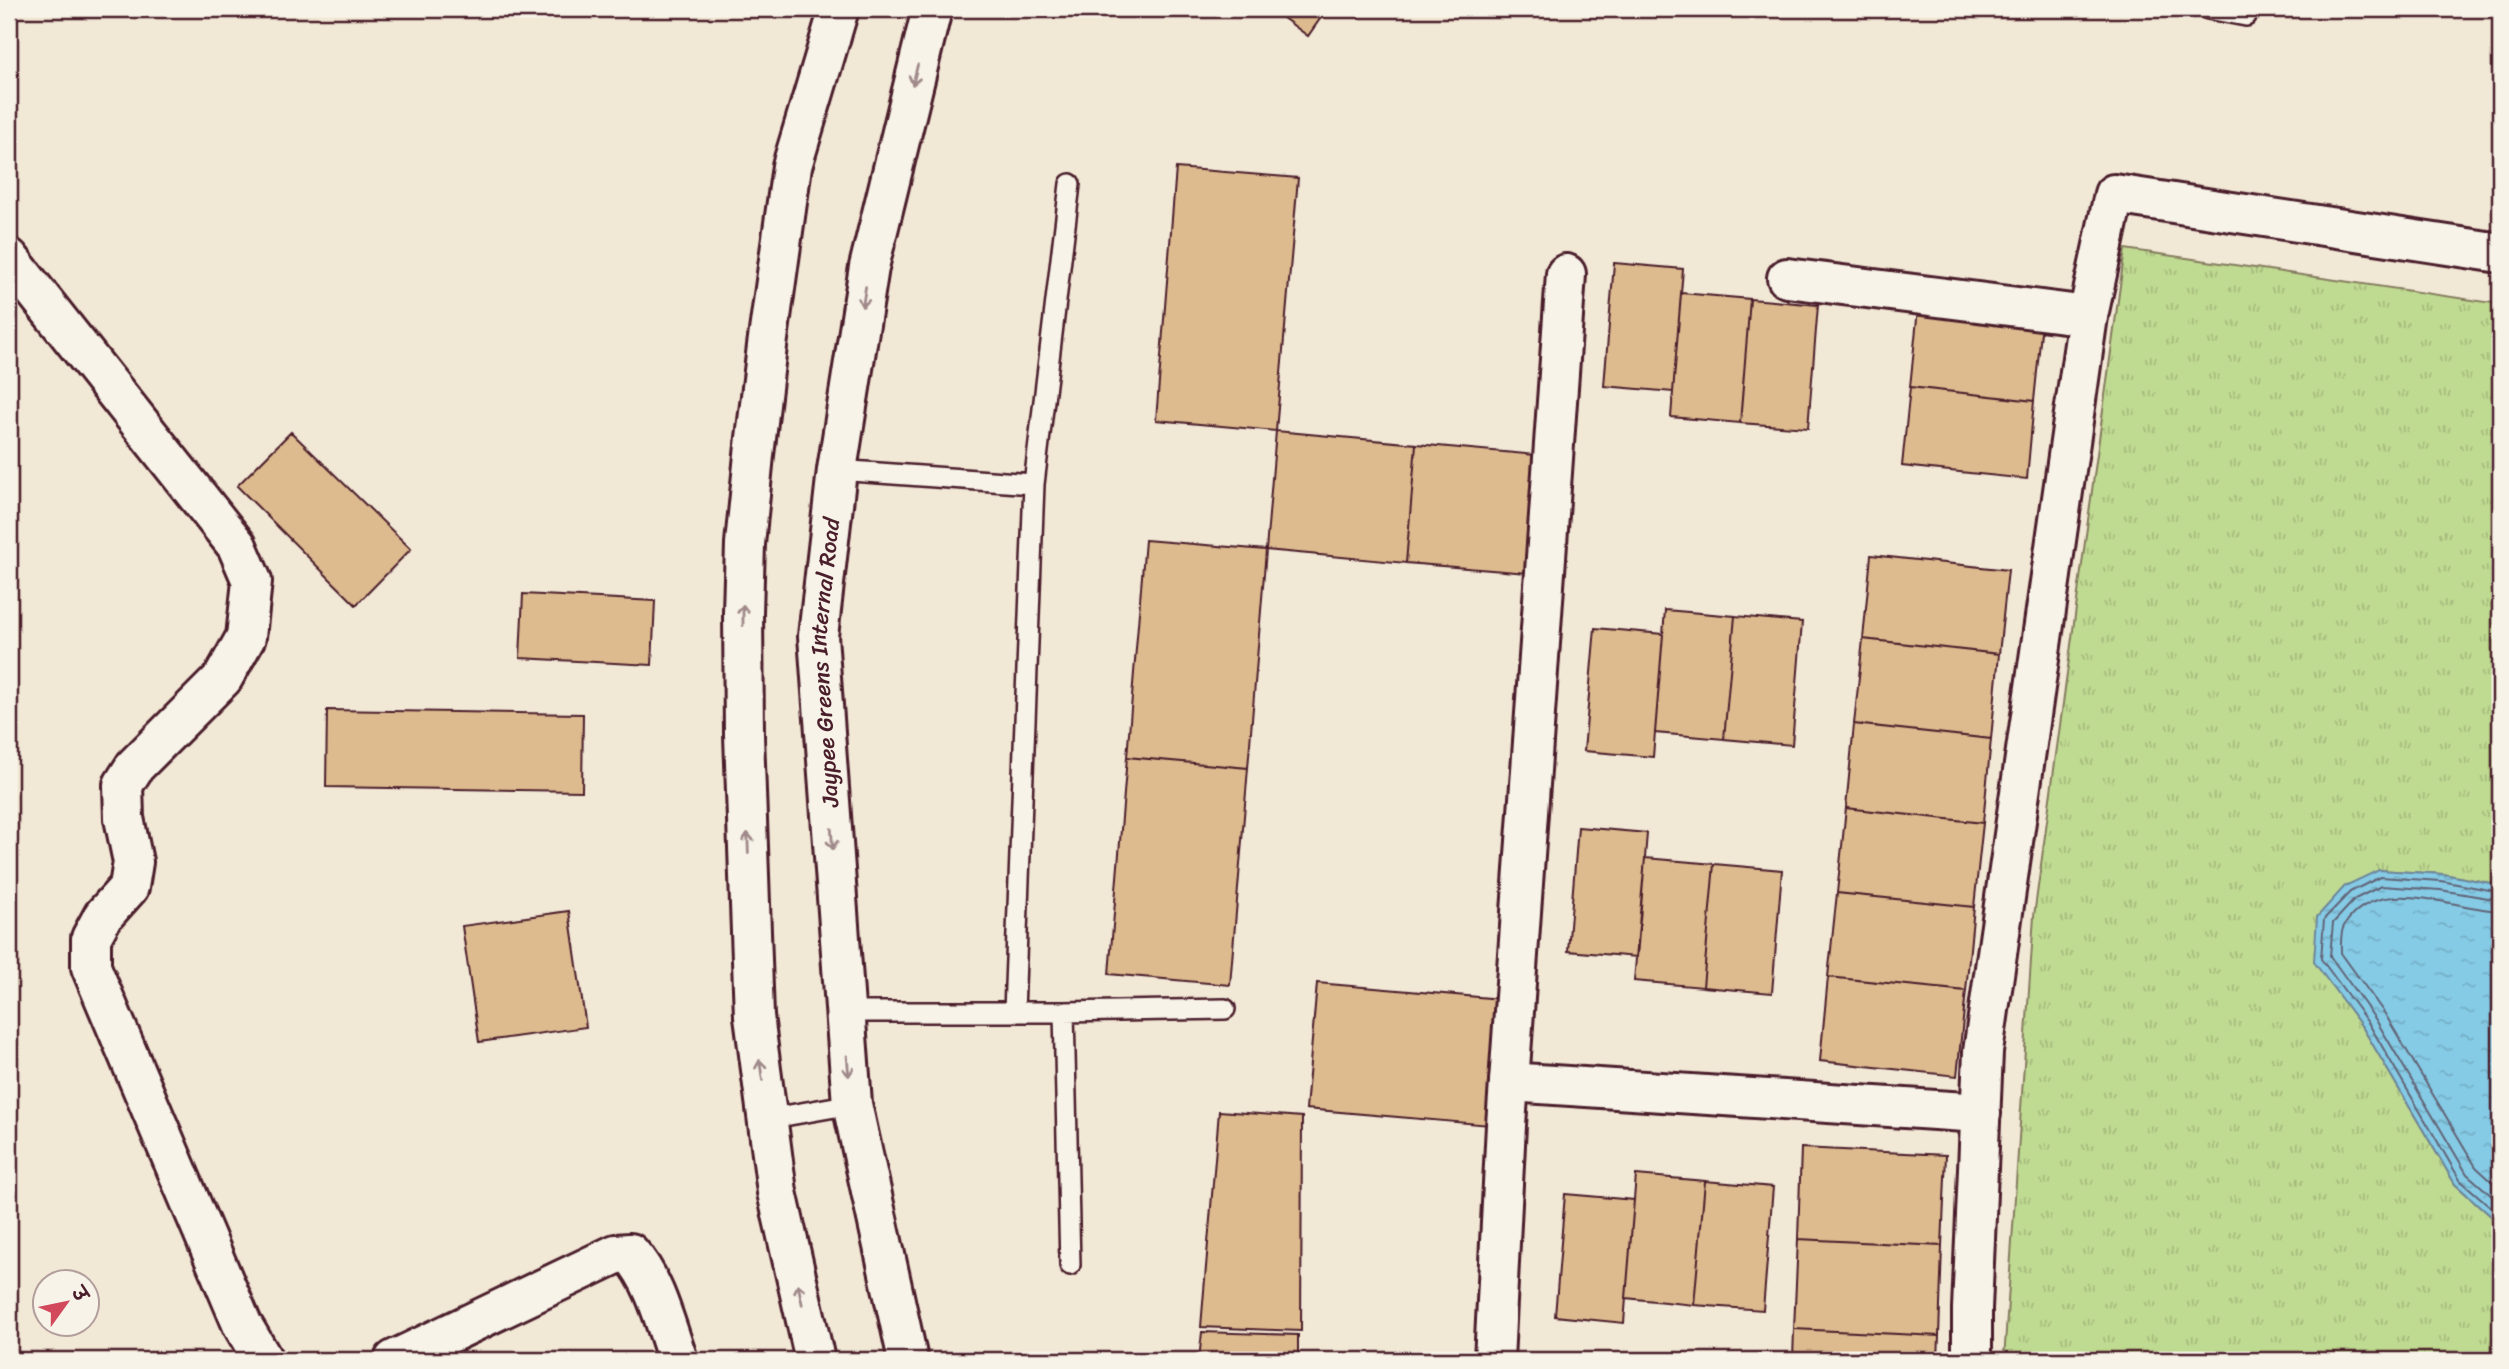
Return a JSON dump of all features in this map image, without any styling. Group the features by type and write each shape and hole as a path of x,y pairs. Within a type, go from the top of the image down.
{"street":[{"path":"815,1360 778,1192 753,1002 744,734 743,612 745,544 766,346 792,166 839,9"},
{"name":"Jaypee Greens Internal Road","path":"908,1360 852,1104 843,1012 818,636 837,470 869,267 932,9"},
{"path":"1972,1360 1983,1052 2088,316 2114,194 2500,253"},
{"path":"9,258 237,546 252,581 246,637 223,678 135,766 123,785 124,818 133,862 129,887 103,916 91,938 91,967 242,1324 263,1360"},
{"path":"1494,1360 1509,1082 1566,274"},
{"path":"1787,278 2088,316"},
{"path":"1509,1082 1981,1113"},
{"path":"394,1360 616,1254 631,1253 643,1267 678,1360"}],"lane":[{"path":"2208,9 2246,16"},
{"path":"1014,1012 1034,484 1070,184"},
{"path":"837,470 1034,484"},
{"path":"843,1012 1225,1009"},
{"path":"1064,1012 1070,1265"},
{"path":"767,1119 852,1104"}],"green space":[{"path":"2125,249 2500,304 2500,885 2443,874 2379,870 2314,961 2363,1028 2455,1184 2500,1224 2500,1360 2004,1360 2034,916"}],"water":[{"path":"2379,870 2443,874 2500,885 2500,1224 2455,1184 2363,1028 2314,962 2317,917 2345,886"}],"building":[{"path":"1271,9 1327,9 1308,36"},
{"path":"1176,168 1298,178 1276,431 1156,420"},
{"path":"1614,263 1683,269 1673,392 1604,386"},
{"path":"1681,293 1750,299 1740,423 1671,417"},
{"path":"1750,299 1818,305 1808,428 1740,423"},
{"path":"1918,309 2042,322 2034,401 1910,387"},
{"path":"1910,387 2034,401 2027,479 1902,466"},
{"path":"1276,431 1416,444 1406,563 1266,550"},
{"path":"291,432 411,549 356,605 237,486"},
{"path":"1416,444 1547,456 1541,574 1406,563"},
{"path":"1145,540 1266,550 1248,768 1127,757"},
{"path":"1871,555 2008,570 1999,654 1863,639"},
{"path":"523,594 655,601 652,665 520,658"},
{"path":"1665,610 1735,616 1724,739 1655,733"},
{"path":"1735,616 1802,622 1792,745 1724,739"},
{"path":"1595,628 1663,634 1653,757 1584,751"},
{"path":"1863,639 1999,654 1991,739 1854,724"},
{"path":"327,710 583,714 582,791 326,787"},
{"path":"1854,724 1991,739 1983,823 1846,808"},
{"path":"1127,757 1248,768 1230,985 1109,974"},
{"path":"1846,808 1983,823 1974,907 1837,893"},
{"path":"1578,827 1647,833 1637,957 1568,951"},
{"path":"1645,858 1714,864 1703,987 1634,981"},
{"path":"1714,864 1782,870 1772,993 1703,987"},
{"path":"1837,893 1974,907 1966,991 1828,977"},
{"path":"569,911 586,1027 479,1042 462,926"},
{"path":"1828,977 1966,991 1957,1076 1820,1061"},
{"path":"1317,983 1501,999 1490,1125 1306,1109"},
{"path":"1219,1111 1302,1117 1301,1331 1201,1327"},
{"path":"1801,1148 1946,1155 1942,1246 1798,1239"},
{"path":"1636,1175 1705,1181 1694,1305 1626,1298"},
{"path":"1705,1181 1773,1187 1763,1310 1694,1305"},
{"path":"1565,1194 1634,1200 1624,1323 1555,1316"},
{"path":"1798,1239 1942,1246 1939,1336 1794,1329"},
{"path":"1794,1329 1939,1336 1938,1360 1793,1360"},
{"path":"1202,1332 1298,1335 1298,1360 1199,1360"}]}
